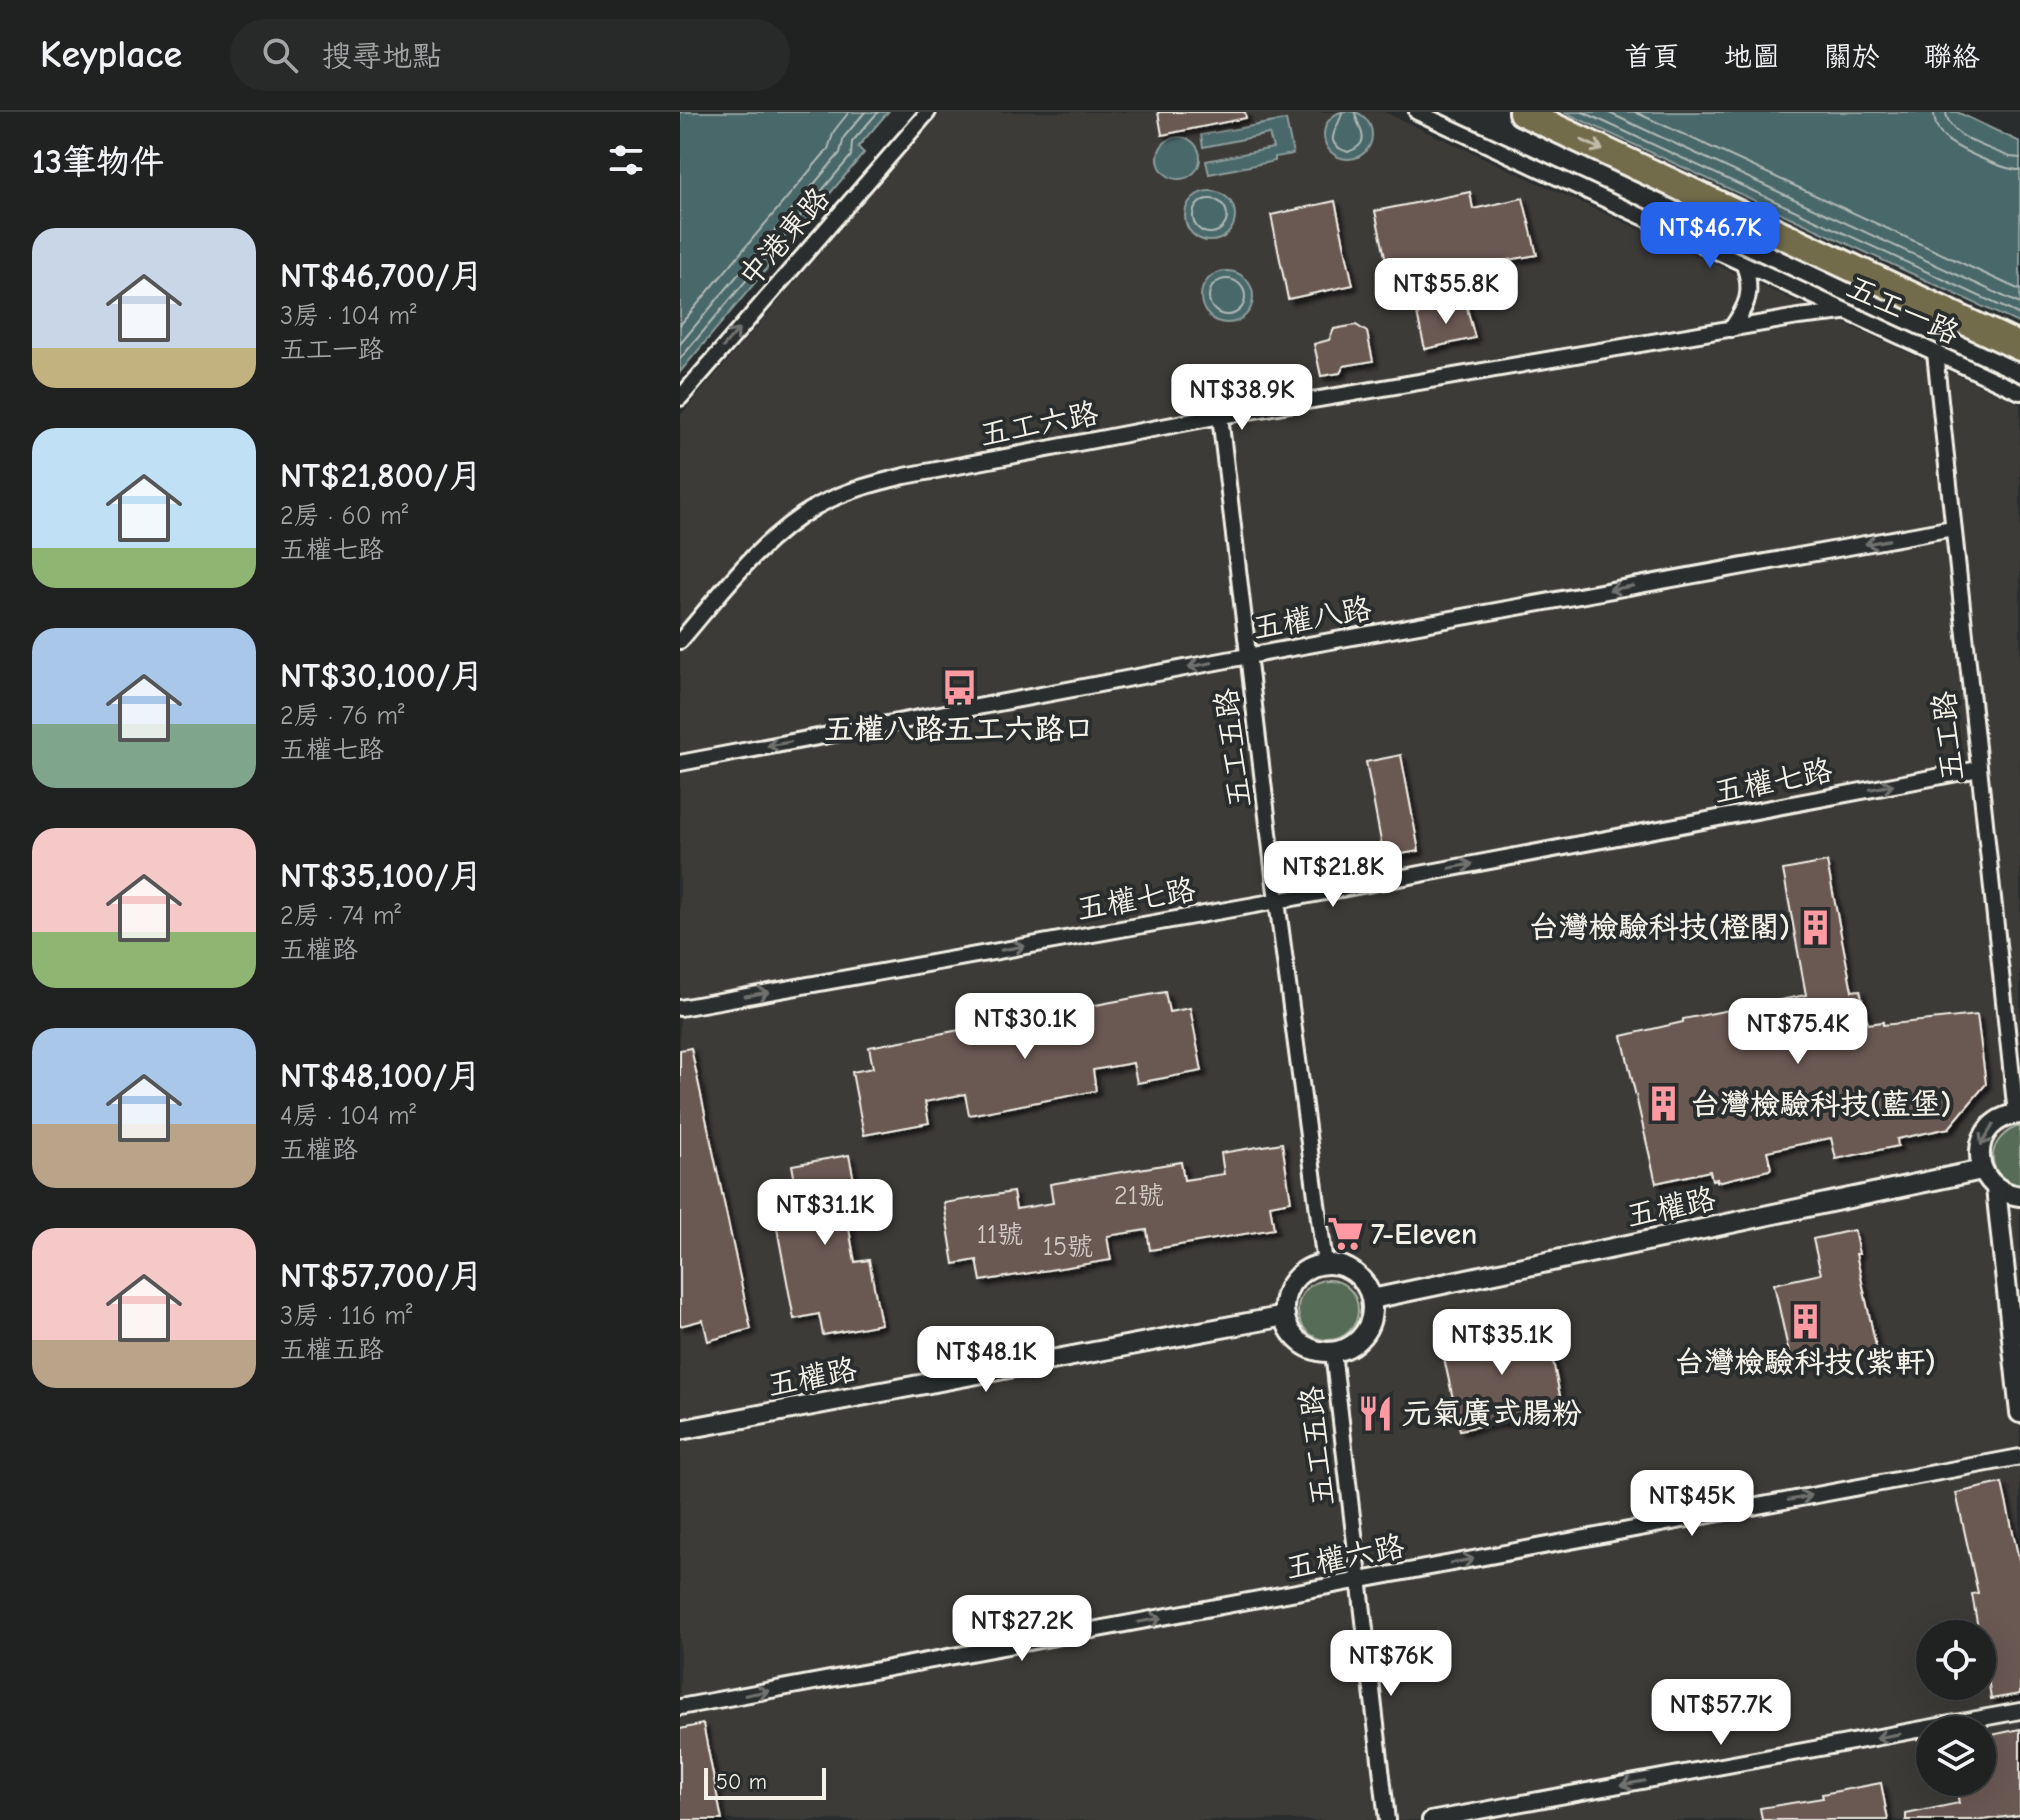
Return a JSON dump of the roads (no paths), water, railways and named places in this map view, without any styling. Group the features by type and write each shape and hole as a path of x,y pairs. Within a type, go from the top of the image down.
{"highway":[{"path":"1522,112 2020,347"}],"street":[{"name":"中港東路","path":"680,398 928,112"},
{"name":"五工一路","path":"1417,112 2020,392"},
{"path":"1731,329 1750,297 1750,280 1744,265"},
{"name":"五工六路","path":"680,641 744,566 778,533 817,507 859,487 1220,416 1844,312"},
{"name":"五工路","path":"1935,353 2018,1114"},
{"name":"五工五路","path":"1220,416 1277,901 1325,1264"},
{"name":"五權八路","path":"680,763 1953,528"},
{"name":"五權七路","path":"680,1008 1277,901 1979,769"},
{"path":"2018,1114 2006,1116 1988,1129 1980,1148 1982,1170 1996,1188 2020,1196"},
{"name":"五權路","path":"1372,1299 1982,1170"},
{"path":"1996,1188 2020,1413"},
{"path":"1325,1264 1349,1270 1359,1277 1372,1299 1370,1323 1364,1334 1356,1343 1333,1352 1308,1347 1297,1339 1285,1316 1284,1304 1293,1281 1302,1272 1325,1264"},
{"name":"五權路","path":"680,1430 1285,1316"},
{"name":"五工五路","path":"1333,1352 1387,1820"},
{"name":"五權六路","path":"680,1707 2020,1457"},
{"path":"1430,1820 2020,1711"}],"water":[{"path":"1348,111 1365,118 1372,135 1365,152 1348,159 1331,152 1324,135 1331,118"},
{"path":"680,112 888,112 858,147 864,153 680,372"},
{"path":"1564,112 1957,112 2020,142 2020,324"},
{"path":"1286,120 1293,154 1275,157 1275,161 1209,174 1206,161 1273,148 1269,134 1203,147 1201,135"},
{"path":"1179,137 1194,143 1200,158 1194,173 1179,179 1164,173 1158,158 1164,143"},
{"path":"1210,191 1228,198 1235,216 1228,234 1210,241 1192,234 1185,216 1192,198"},
{"path":"1227,271 1245,279 1253,297 1245,315 1227,323 1209,315 1201,297 1209,279"}],"place":[{"name":"五權八路五工六路口","path":"959,688"},
{"name":"台灣檢驗科技(橙閣)","path":"1816,927"},
{"name":"台灣檢驗科技(藍堡)","path":"1664,1104"},
{"name":"7-Eleven","path":"1345,1234"},
{"name":"台灣檢驗科技(紫軒)","path":"1805,1321"},
{"name":"元氣廣式腸粉","path":"1376,1413"}]}
